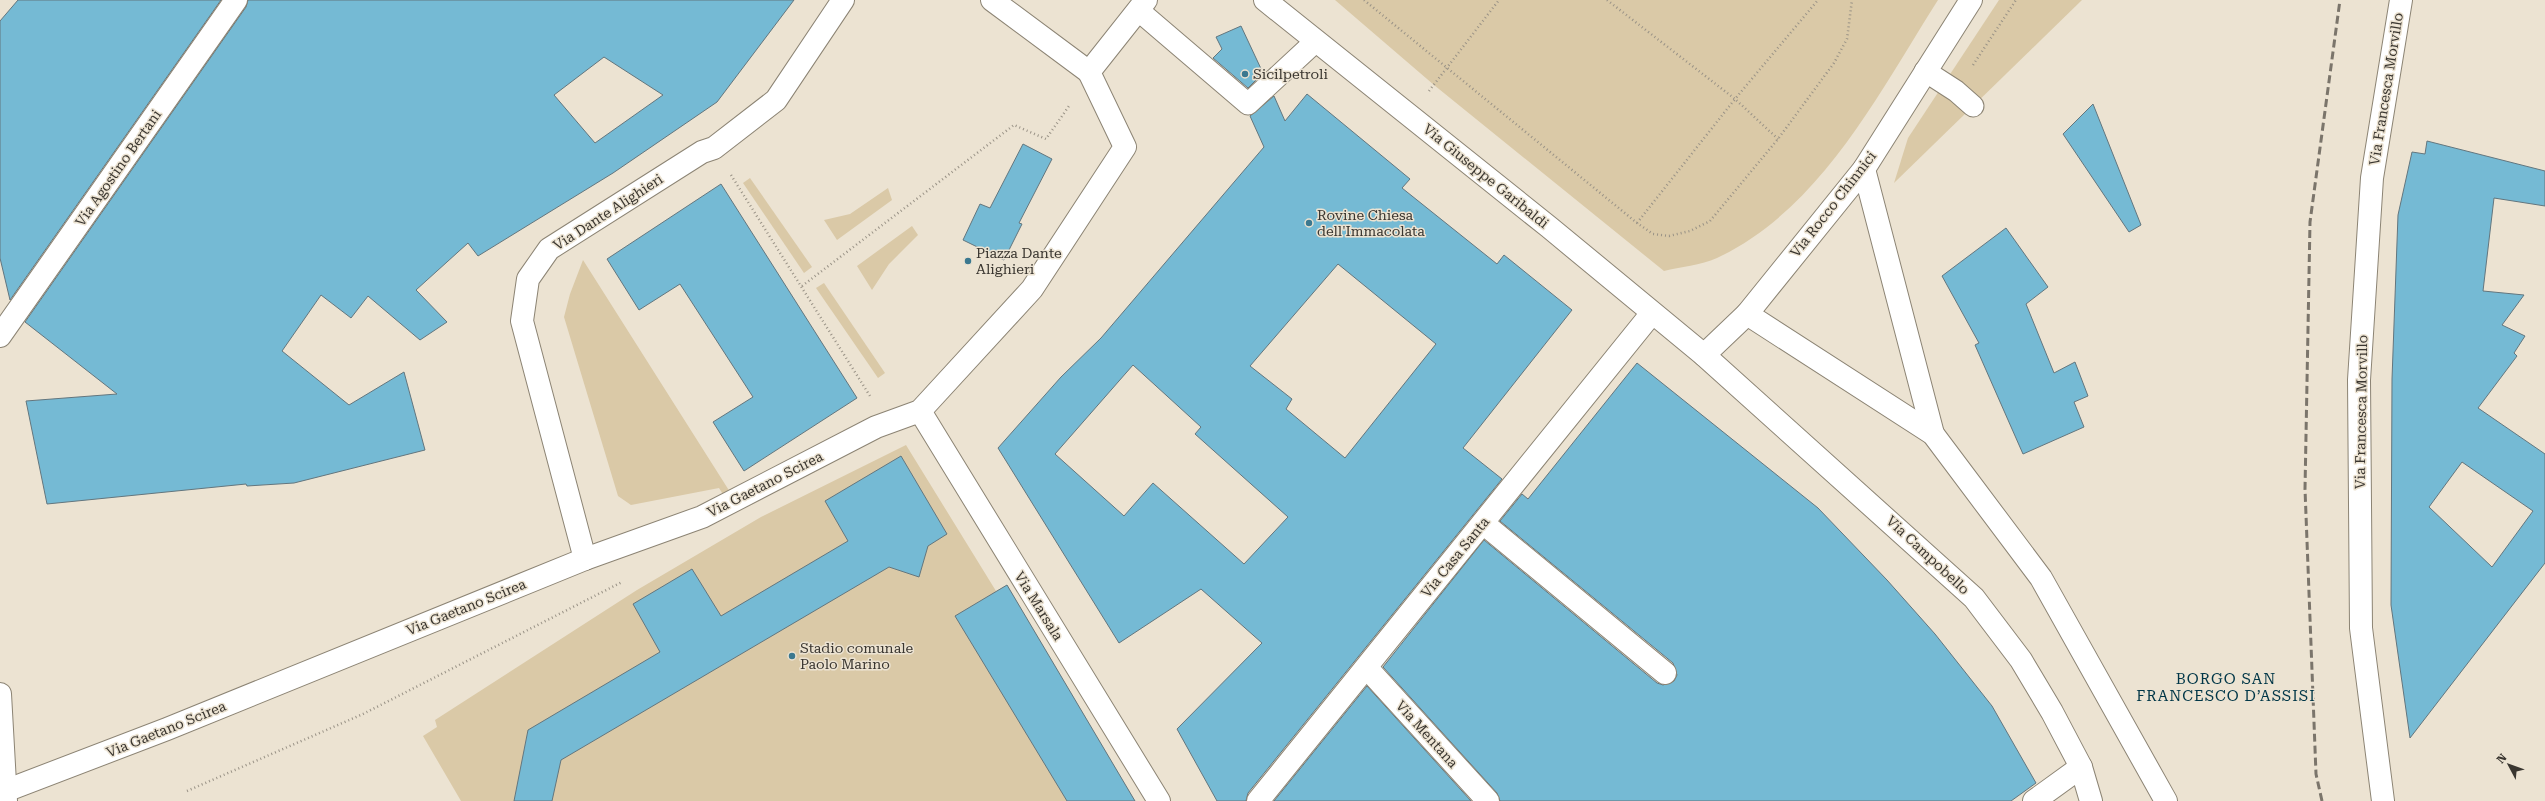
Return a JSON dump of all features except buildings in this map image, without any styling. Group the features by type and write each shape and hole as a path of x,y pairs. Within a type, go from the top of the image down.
{"street":[{"name":"Via Agostino Bertani","path":"0,336 236,0"},
{"name":"Via Dante Alighieri","path":"585,559 522,321 528,279 549,249 702,152 714,148 776,100 843,0"},
{"path":"920,411 1032,289 1125,147 1089,72 992,0"},
{"name":"Via Giuseppe Garibaldi","path":"1265,0 1409,114 1704,356"},
{"name":"Via Rocco Chinnici","path":"1704,356 1747,314 1864,168 1971,0"},
{"name":"Via Francesca Morvillo","path":"2383,801 2361,628 2359,380 2372,178 2401,0"},
{"path":"1089,72 1142,5"},
{"path":"1864,168 1933,434"},
{"name":"Via Casa Santa","path":"1258,801 1367,668 1652,313"},
{"path":"1747,314 1933,434 2041,578 2166,801"},
{"name":"Via Campobello","path":"1704,356 1974,598 2021,660 2052,712 2081,767 2091,801"},
{"name":"Via Gaetano Scirea","path":"5,796 585,559 702,517 888,422 920,411"},
{"name":"Via Marsala","path":"920,411 1159,801"},
{"path":"1482,523 1665,673"},
{"name":"Via Mentana","path":"1367,668 1488,801"},
{"path":"0,694 5,796"},
{"path":"2034,801 2081,767"}],"lane":[{"path":"1142,5 1248,104 1316,41"},
{"path":"1926,72 1956,92 1973,106"}],"path":[{"path":"1364,0 1448,67 1637,224 1653,234 1669,236 1690,231 1710,221 1778,139 1834,63 1844,45 1847,39 1852,0"},
{"path":"1409,114 1448,67 1499,0"},
{"path":"1607,0 1735,99 1778,139"},
{"path":"1637,224 1735,99 1818,0"},
{"path":"1956,92 2016,0"},
{"path":"802,286 1014,125 1046,139 1073,100 1089,72"},
{"path":"714,148 888,422"},
{"path":"187,791 363,714 625,580"}],"shaded area":[{"path":"1335,0 1938,0 1893,73 1844,146 1817,179 1787,210 1754,236 1717,258 1664,271 1434,85"},
{"path":"1999,0 2082,0 1894,183 1908,138"},
{"path":"750,178 812,267 804,273 743,183"},
{"path":"888,188 892,200 837,240 824,220 850,214"},
{"path":"912,226 918,235 889,264 872,290 857,266"},
{"path":"583,260 730,492 724,496 719,488 631,505 618,496 564,317 570,294"},
{"path":"824,283 885,373 878,378 816,288"},
{"name":"Stadio comunale Paolo Marino","path":"906,445 996,591 1007,585 1135,801 461,801 423,736 437,727 435,720 637,590 761,517"}],"railway":[{"path":"2322,801 2316,774 2305,489 2310,222 2340,0"}],"place":[{"name":"Sicilpetroli","path":"1245,74"},
{"name":"Rovine Chiesa dell'Immacolata","path":"1309,223"},
{"name":"Piazza Dante Alighieri","path":"968,261"},
{"name":"Stadio comunale Paolo Marino","path":"792,656"}],"district":[{"name":"BORGO SAN FRANCESCO D’ASSISI","path":"2226,688"}]}
